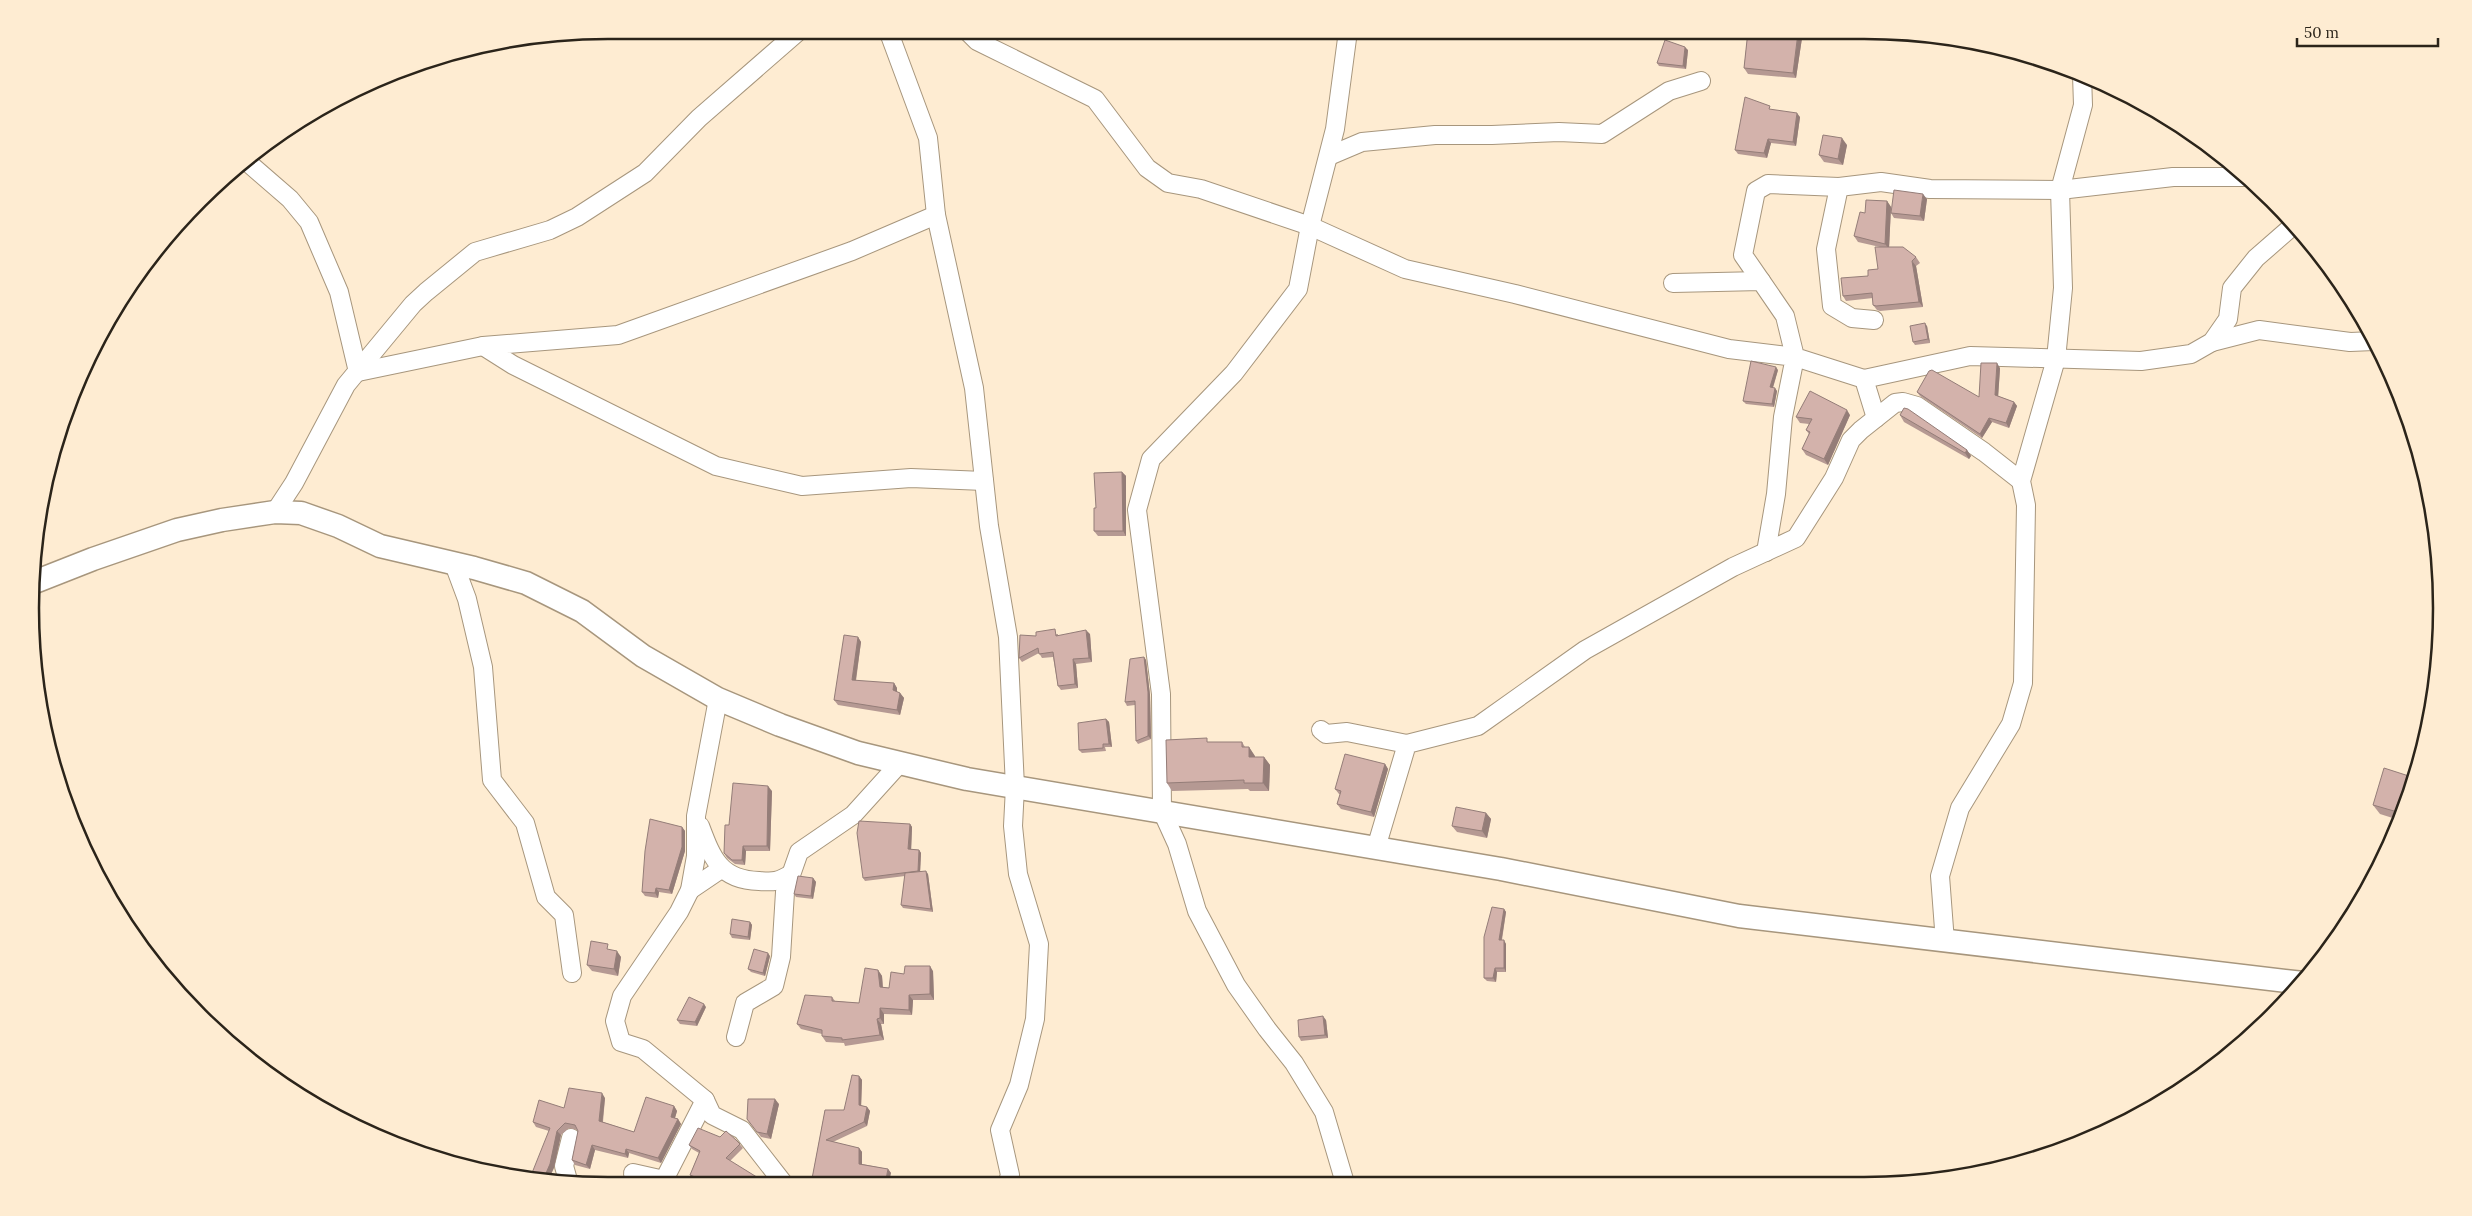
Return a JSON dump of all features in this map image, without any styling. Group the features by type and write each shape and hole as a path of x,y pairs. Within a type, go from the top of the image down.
{"street":[{"path":"275,512 294,483 346,385 413,304 475,252 550,230 577,217 645,174 699,118 790,39"},
{"path":"891,39 928,138 936,215 974,388 989,526 1008,637 1015,787 1013,826 1018,874 1039,944 1035,1019 1019,1086 1000,1130 1009,1177"},
{"path":"975,39 1095,100 1147,168 1168,183 1201,190 1310,226 1405,270 1515,294 1728,349 1795,357 1864,379 1970,356 2141,361 2191,354 2212,342 2260,330 2350,342 2367,341"},
{"path":"1343,1177 1324,1112 1294,1063 1266,1029 1236,985 1197,910 1176,844 1162,812 1161,694 1137,510 1151,459 1234,373 1298,289 1310,226 1335,129 1347,39"},
{"path":"1329,156 1362,142 1435,135 1559,132 1602,134 1668,91 1700,81"},
{"path":"1945,942 1940,876 1942,867 1960,808 2011,724 2023,683 2026,504 2021,481 2056,359 2063,288 2060,190 2083,105 2082,82"},
{"path":"252,163 290,200 309,222 339,292 358,372"},
{"path":"1766,552 1776,494 1783,417 1795,357 1785,316 1743,255 1756,190 1768,184 1839,186 1881,182 1930,189 2060,190 2173,177 2236,177"},
{"path":"1839,186 1826,249 1832,306 1852,318 1874,320"},
{"path":"358,372 483,346 618,335 852,251 936,215"},
{"path":"2212,342 2228,319 2232,288 2256,258 2289,229"},
{"path":"1673,282 1761,281"},
{"path":"483,346 513,365 716,466 802,486 911,478 984,480"},
{"path":"1864,379 1876,418"},
{"path":"1321,730 1326,734 1347,732 1407,744 1478,726 1585,650 1733,567 1796,538 1834,478 1851,440 1895,403 1902,402 1917,406 1984,452 2021,481"},
{"path":"40,581 93,559 177,530 222,520 275,512 301,513 338,526 380,546 526,583 582,611 643,656 718,699 780,725 858,753 967,779 1501,870 1739,916 1945,942 2293,982"},
{"path":"454,564 467,599 483,667 492,780 525,823 546,897 564,915 572,974"},
{"path":"718,699 696,816 696,856 690,890 679,912 622,996 615,1021 621,1042 643,1050 705,1100 712,1115 742,1130 779,1177"},
{"path":"1376,848 1407,744"},
{"path":"736,1036 745,1003 774,986 782,957 785,892 800,852 853,815 900,763"},
{"path":"696,816 710,852 721,869 742,881 778,882 791,874"},
{"path":"690,890 721,869"},
{"path":"666,1177 705,1100"},
{"path":"567,1176 564,1166 571,1138"},
{"path":"633,1173 651,1177"}],"building":[{"path":"1747,39 1797,39 1793,73 1744,68"},
{"path":"1665,40 1685,47 1683,66 1657,63"},
{"path":"1745,97 1770,106 1769,109 1797,113 1793,142 1768,139 1764,153 1735,150"},
{"path":"1823,135 1842,138 1838,159 1819,155"},
{"path":"1894,190 1923,194 1920,216 1891,213"},
{"path":"1866,200 1887,201 1885,244 1854,236 1860,212 1865,213"},
{"path":"1875,247 1903,247 1916,257 1912,261 1919,302 1876,306 1873,305 1872,293 1843,296 1841,278 1868,276 1868,270 1878,269"},
{"path":"1925,323 1928,339 1913,342 1910,326"},
{"path":"1751,361 1776,367 1770,387 1775,388 1772,404 1743,401"},
{"path":"1981,363 1997,363 1995,395 2014,402 2006,423 1989,418 1980,434 1917,392 1929,371 1932,370 1979,397"},
{"path":"1810,391 1847,410 1824,459 1802,449 1810,432 1806,430 1812,419 1796,417"},
{"path":"1904,408 1967,450 1965,453 1900,415"},
{"path":"1122,472 1123,531 1094,531 1094,508 1096,508 1094,473"},
{"path":"1055,629 1056,636 1086,630 1089,658 1073,659 1075,684 1058,686 1053,652 1039,654 1038,648 1019,658 1020,635 1036,636 1036,632"},
{"path":"844,635 858,637 852,680 894,683 893,690 900,693 897,710 834,700"},
{"path":"1144,657 1148,692 1148,736 1136,741 1135,701 1125,702 1130,659"},
{"path":"1106,719 1109,744 1103,744 1103,748 1079,750 1078,723"},
{"path":"1207,738 1207,742 1242,742 1242,747 1249,747 1249,757 1264,757 1263,783 1244,783 1244,780 1167,783 1166,740"},
{"path":"1345,754 1385,764 1371,812 1337,804 1341,791 1335,789"},
{"path":"2384,768 2408,776 2395,811 2373,805"},
{"path":"733,783 768,786 767,846 743,846 742,860 732,860 724,853 725,825 729,825"},
{"path":"1456,807 1486,813 1482,831 1452,826"},
{"path":"650,819 682,827 682,847 669,890 656,888 655,893 642,892"},
{"path":"859,821 910,824 908,849 919,850 918,871 863,878 857,833"},
{"path":"926,871 931,909 901,905 905,873"},
{"path":"798,876 813,878 811,896 794,894"},
{"path":"1492,907 1504,909 1499,940 1504,940 1504,968 1495,968 1493,978 1484,978 1484,937"},
{"path":"732,919 750,922 748,937 730,934"},
{"path":"591,941 608,944 607,949 617,951 614,969 587,965"},
{"path":"754,949 768,953 763,973 748,969"},
{"path":"905,966 930,966 930,994 909,995 909,1010 880,1008 880,1018 877,1019 880,1035 842,1040 842,1038 822,1036 822,1030 797,1024 805,995 832,997 832,1001 859,1003 865,968 878,970 880,987 889,988 891,972 904,974"},
{"path":"689,997 704,1004 695,1022 677,1020"},
{"path":"1323,1016 1325,1035 1299,1037 1298,1020"},
{"path":"852,1075 859,1076 859,1105 867,1107 864,1122 826,1140 859,1148 859,1164 888,1169 886,1177 812,1177 825,1110 844,1110"},
{"path":"569,1088 602,1093 599,1121 634,1132 646,1097 674,1106 671,1117 678,1119 658,1158 626,1149 625,1154 592,1145 586,1165 572,1160 578,1131 575,1125 565,1123 557,1131 550,1164 546,1173 532,1172 550,1128 533,1122 539,1100 564,1108"},
{"path":"748,1099 775,1099 767,1134 757,1132 747,1119"},
{"path":"698,1128 720,1137 726,1131 740,1144 726,1158 757,1177 695,1177 690,1175 700,1151 689,1145"}]}
